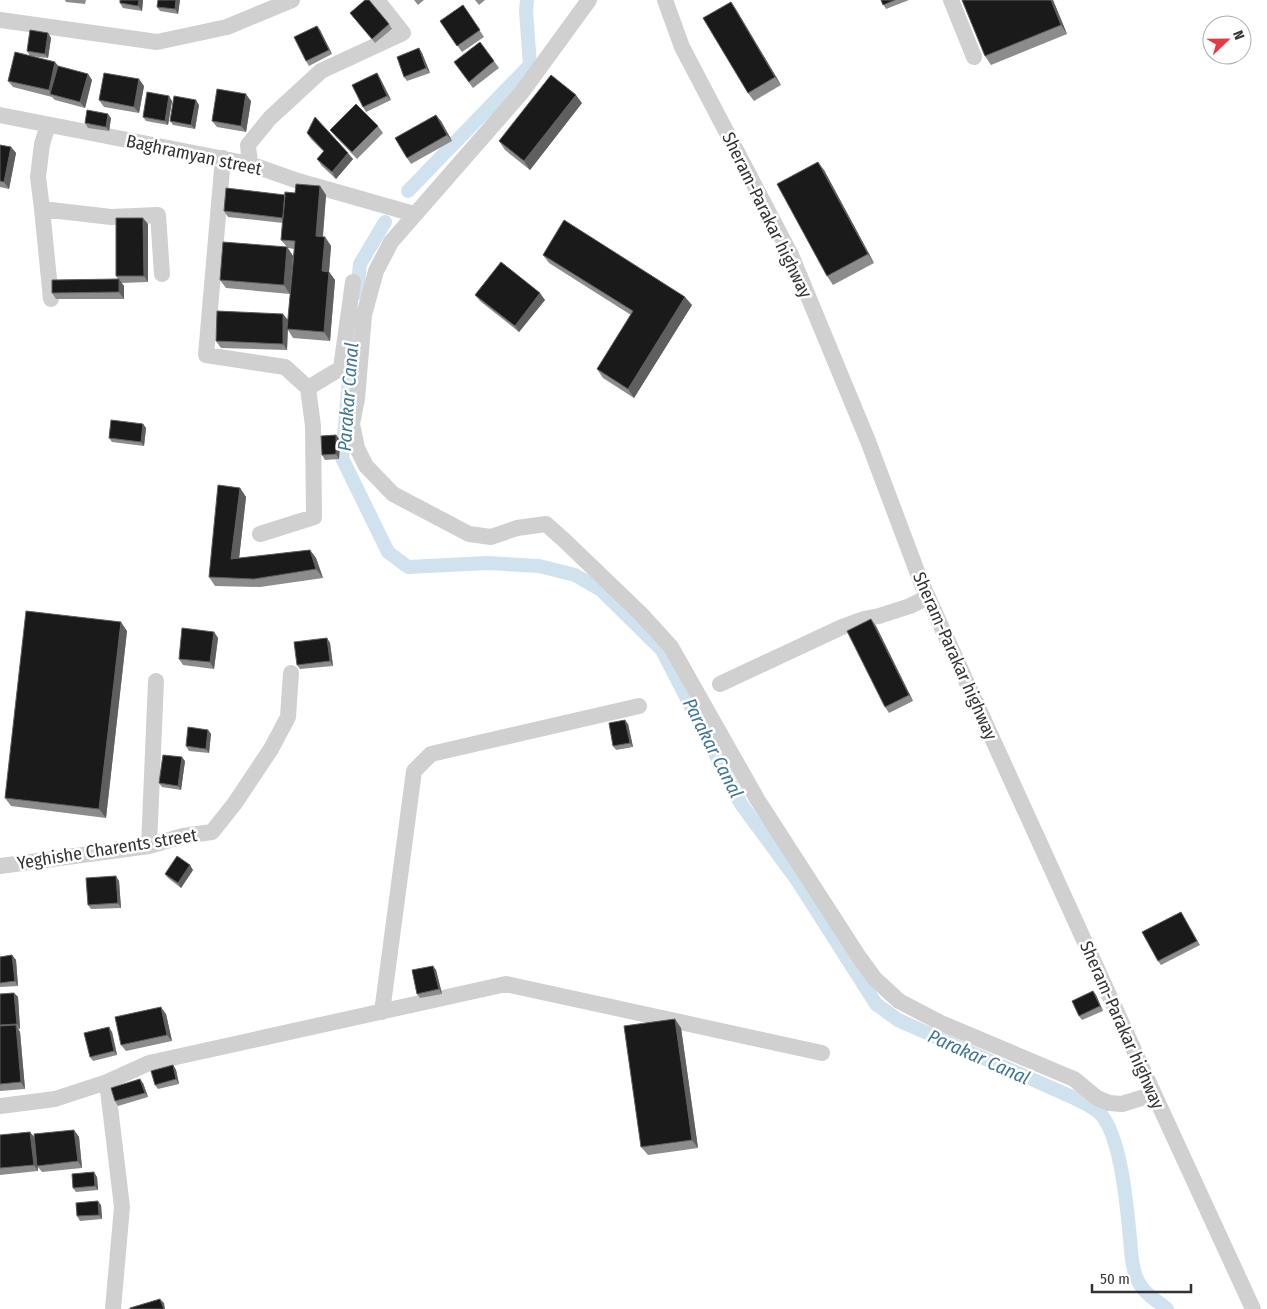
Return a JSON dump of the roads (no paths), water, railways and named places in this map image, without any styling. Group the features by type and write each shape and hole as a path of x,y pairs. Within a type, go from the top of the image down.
{"street":[{"path":"0,20 157,42 228,27 292,0"},
{"path":"250,164 248,145 270,118 321,71 403,33 377,0"},
{"path":"589,0 522,92 391,242 376,270 364,315 357,399 352,424 357,448 366,466 393,494 469,534 490,537 517,528 546,524 641,614 672,647 757,798 859,957 875,979 899,1000 942,1023 1074,1079 1097,1098 1108,1103 1122,1104 1154,1094"},
{"name":"Sheram-Parakar highway","path":"665,0 682,47 791,255 868,441 928,596 1253,1309"},
{"path":"951,0 974,57"},
{"name":"Baghramyan street","path":"0,115 250,164 298,181 414,214"},
{"path":"48,124 42,144 38,177 51,299"},
{"path":"223,158 206,355 285,367 308,388 313,426 314,516 260,534"},
{"path":"42,208 111,217 158,215 162,274"},
{"path":"308,388 341,368 353,282"},
{"path":"720,684 842,628 864,619 910,606 928,596"},
{"name":"Yeghishe Charents street","path":"0,866 149,846 183,836 212,832 235,803 271,749 288,717 291,673"},
{"path":"149,846 156,681"},
{"path":"382,1012 414,771 431,754 639,706"},
{"path":"0,1106 55,1099 107,1082 149,1064 506,984 822,1053"},
{"path":"107,1082 122,1207 113,1309"}],"waterway":[{"name":"Parakar Canal","path":"408,191 530,65 526,11 527,0"},
{"name":"Parakar Canal","path":"357,293 360,264 385,222"},
{"name":"Parakar Canal","path":"354,324 342,458 388,552 408,567 487,563 539,566 575,575 601,590 662,650 741,804 797,880 876,1004 898,1020 1072,1097 1096,1110 1105,1119 1117,1150 1121,1170 1134,1269 1141,1286 1167,1309"}]}
